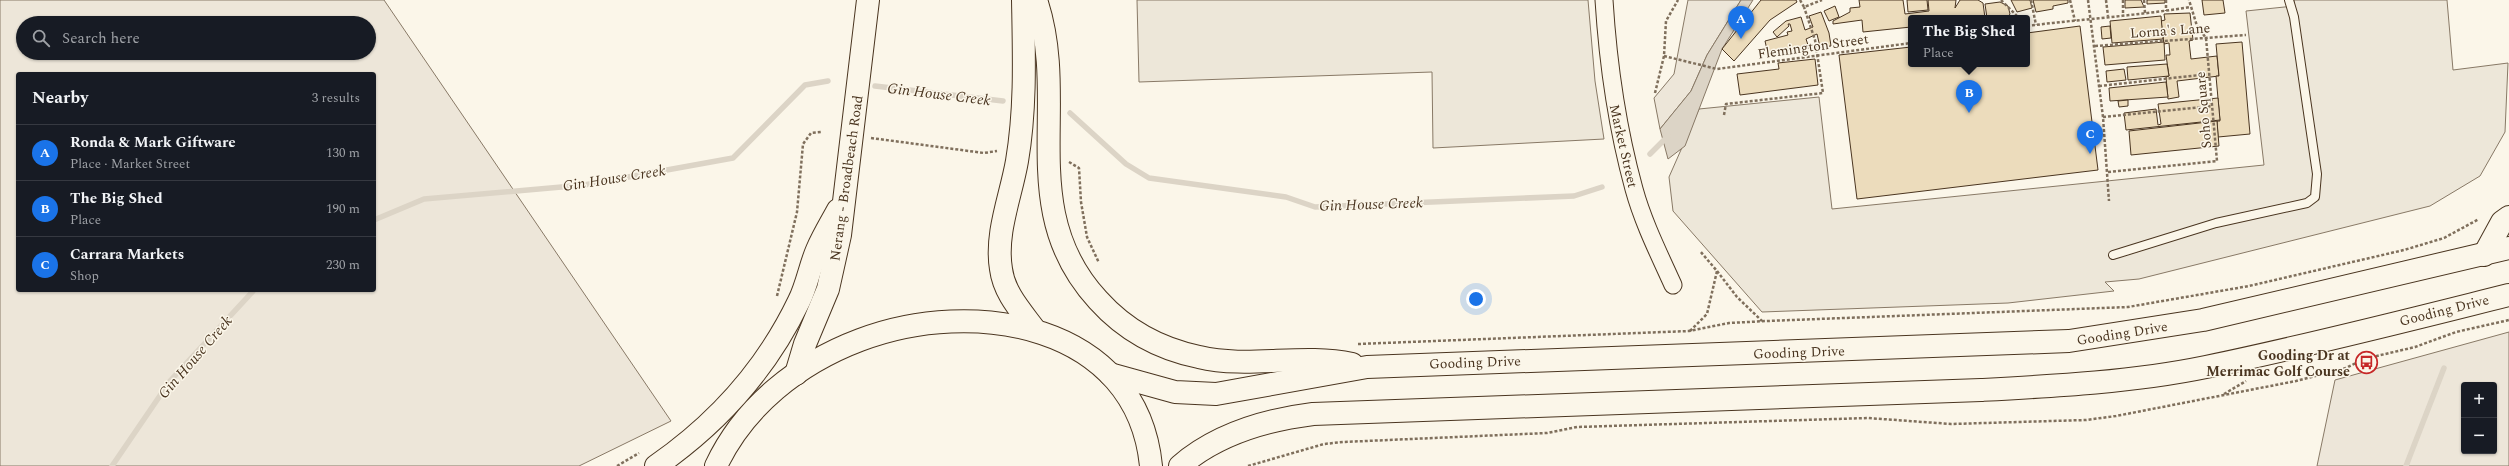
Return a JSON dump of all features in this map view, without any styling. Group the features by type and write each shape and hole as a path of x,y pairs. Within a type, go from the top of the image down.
{"main road":[{"name":"Nerang - Broadbeach Road","path":"796,374 805,344 828,289 835,262 846,196 868,0"},
{"path":"1023,0 1023,106 1017,161 1000,236 999,254 1005,284 1012,299 1035,330"},
{"path":"1036,0 1044,26 1047,53 1048,164 1052,212 1065,250 1089,290 1119,321 1159,345 1180,353 1217,361 1330,359 1367,367"},
{"path":"649,459 701,433 733,402 762,366 790,319 809,277 816,251 846,196"},
{"path":"2484,254 2502,222 2509,217"},
{"path":"2484,254 2509,248"},
{"name":"Gooding Drive","path":"1110,374 1175,392 1216,394 1367,367 2069,340 2203,320 2484,254"},
{"name":"Gooding Drive","path":"1180,466 1204,448 1238,432 1292,417 1599,403 1981,390 2089,383 2205,368 2507,296"},
{"path":"716,466 725,447 752,412 767,396 816,361 860,340 916,325 945,321 974,321 1035,330 1081,350 1110,374 1136,410 1144,427 1151,466"}],"street":[{"name":"Market Street","path":"1604,0 1612,92 1634,190 1651,238 1673,285"}],"lane":[{"path":"2113,256 2216,223 2307,203 2315,197 2317,174 2294,17 2289,0"}],"path":[{"path":"1655,92 1664,56 1666,21 1678,0"},
{"path":"1724,116 1726,104 1823,94 1818,54 1804,7 1800,0"},
{"path":"1804,7 1820,0"},
{"path":"2001,0 2016,15"},
{"path":"2031,0 2036,25"},
{"path":"2070,0 2075,20"},
{"path":"2088,0 2095,46 2108,172 2109,201"},
{"path":"2106,0 2108,16"},
{"path":"2123,0 2123,15"},
{"path":"2144,0 2145,14"},
{"path":"2166,0 2166,11"},
{"name":"Soho Square","path":"2108,172 2217,161 2206,38 2197,26 2190,7 2190,0"},
{"path":"2030,26 2108,16 2145,14 2190,7"},
{"name":"Lorna's Lane","path":"2095,46 2246,35"},
{"name":"Flemington Street","path":"1664,56 1717,69 1908,42"},
{"path":"2099,86 2209,74"},
{"path":"2102,117 2212,106"},
{"path":"775,302 784,275 797,212 803,144 812,133 821,132"},
{"path":"868,137 984,153 997,151"},
{"path":"1065,161 1077,164 1079,168 1081,202 1087,237 1101,268"},
{"path":"1351,344 1689,331 1728,323 1762,321 2128,307 2249,286 2404,250 2444,238 2482,217"},
{"path":"1700,251 1736,297 1762,321"},
{"path":"1689,331 1707,314 1717,271"},
{"path":"617,466 649,459"}],"shaded area":[{"path":"0,0 384,0 671,421 579,466 0,466"},
{"path":"1137,0 1588,0 1595,81 1604,139 1433,148 1432,72 1139,82"},
{"path":"1688,0 1741,0 1707,55 1691,91 1660,129 1654,98 1674,74"},
{"path":"1741,0 1753,0 1722,49 1685,146 1668,159 1660,129 1691,91 1707,55"},
{"path":"2294,0 2447,0 2453,70 2508,63 2505,132 2480,176 2430,206 2139,279 2105,282 2114,291 2008,303 1762,312 1673,211 1669,177 1699,109 1819,97 1832,209 2264,165 2246,11 2294,6"},
{"path":"2509,332 2509,466 2317,466 2335,380"}],"building":[{"path":"1761,0 1796,0 1797,2 1770,20 1734,61 1722,49"},
{"path":"1859,0 1903,0 1905,14 1929,11 1928,0 1956,0 1955,8 1960,0 1978,0 1983,3 1985,15 1908,15 1908,27 1863,32 1862,20 1833,24 1833,21 1850,12 1850,8 1860,7"},
{"path":"1907,0 1927,0 1928,10 1908,12"},
{"path":"2011,0 2030,0 2032,8 2017,12"},
{"path":"2033,0 2068,0 2068,3 2053,6 2053,9 2036,12"},
{"path":"2125,0 2141,0 2144,7 2125,8"},
{"path":"2147,0 2165,0 2165,3 2147,4"},
{"path":"2202,0 2223,0 2225,13 2204,15"},
{"path":"2000,2 2008,6 2010,14 1987,15 1985,4"},
{"path":"1835,6 1839,17 1829,21 1824,11"},
{"path":"1821,12 1829,33 1831,46 1820,47 1817,34 1806,39 1809,48 1798,50 1798,48 1768,54 1765,41 1788,35 1787,32 1792,31 1790,24 1788,24 1789,26 1777,37 1773,32 1786,21 1801,17 1805,30 1813,27 1809,16"},
{"path":"2190,13 2193,40 2189,41 2191,59 2217,56 2219,76 2177,81 2179,97 2168,99 2166,77 2169,76 2166,55 2170,55 2169,43 2164,44 2161,21 2165,20 2164,14"},
{"path":"2161,16 2163,39 2112,43 2110,21"},
{"path":"2080,26 2098,170 1857,199 1839,55 1908,47 1908,67 2030,67 2030,33"},
{"path":"2110,26 2111,38 2102,39 2101,27"},
{"path":"2164,42 2165,60 2105,65 2103,47"},
{"path":"2242,42 2250,134 2218,137 2217,121 2220,121 2216,76 2219,76 2216,44"},
{"path":"1815,59 1818,85 1740,95 1737,74 1779,69 1778,63"},
{"path":"2167,64 2169,76 2128,80 2127,67"},
{"path":"2124,69 2126,80 2107,82 2106,71"},
{"path":"2166,82 2168,97 2110,101 2109,88"},
{"path":"2218,98 2220,120 2126,130 2124,113 2156,109 2158,125 2161,124 2158,104"},
{"path":"2128,100 2128,106 2119,107 2118,101"},
{"path":"2217,121 2219,146 2131,155 2129,131"}],"waterway":[{"name":"Gin House Creek","path":"376,219 424,199 584,185 733,158 805,85 828,81"},
{"name":"Gin House Creek","path":"875,86 1003,101"},
{"name":"Gin House Creek","path":"1070,113 1126,164 1149,178 1286,197 1315,207 1574,196 1602,187"},
{"name":"Gin House Creek","path":"1650,154 1668,136"},
{"name":"Gin House Creek","path":"112,466 170,381 252,292"},
{"path":"2406,466 2444,368"}],"place":[{"name":"Ronda & Mark Giftware","path":"1741,39"},
{"name":"The Big Shed","path":"1969,113"},
{"name":"Carrara Markets","path":"2090,154"},
{"name":"Gooding Dr at Merrimac Golf Course","path":"2366,363"}]}
